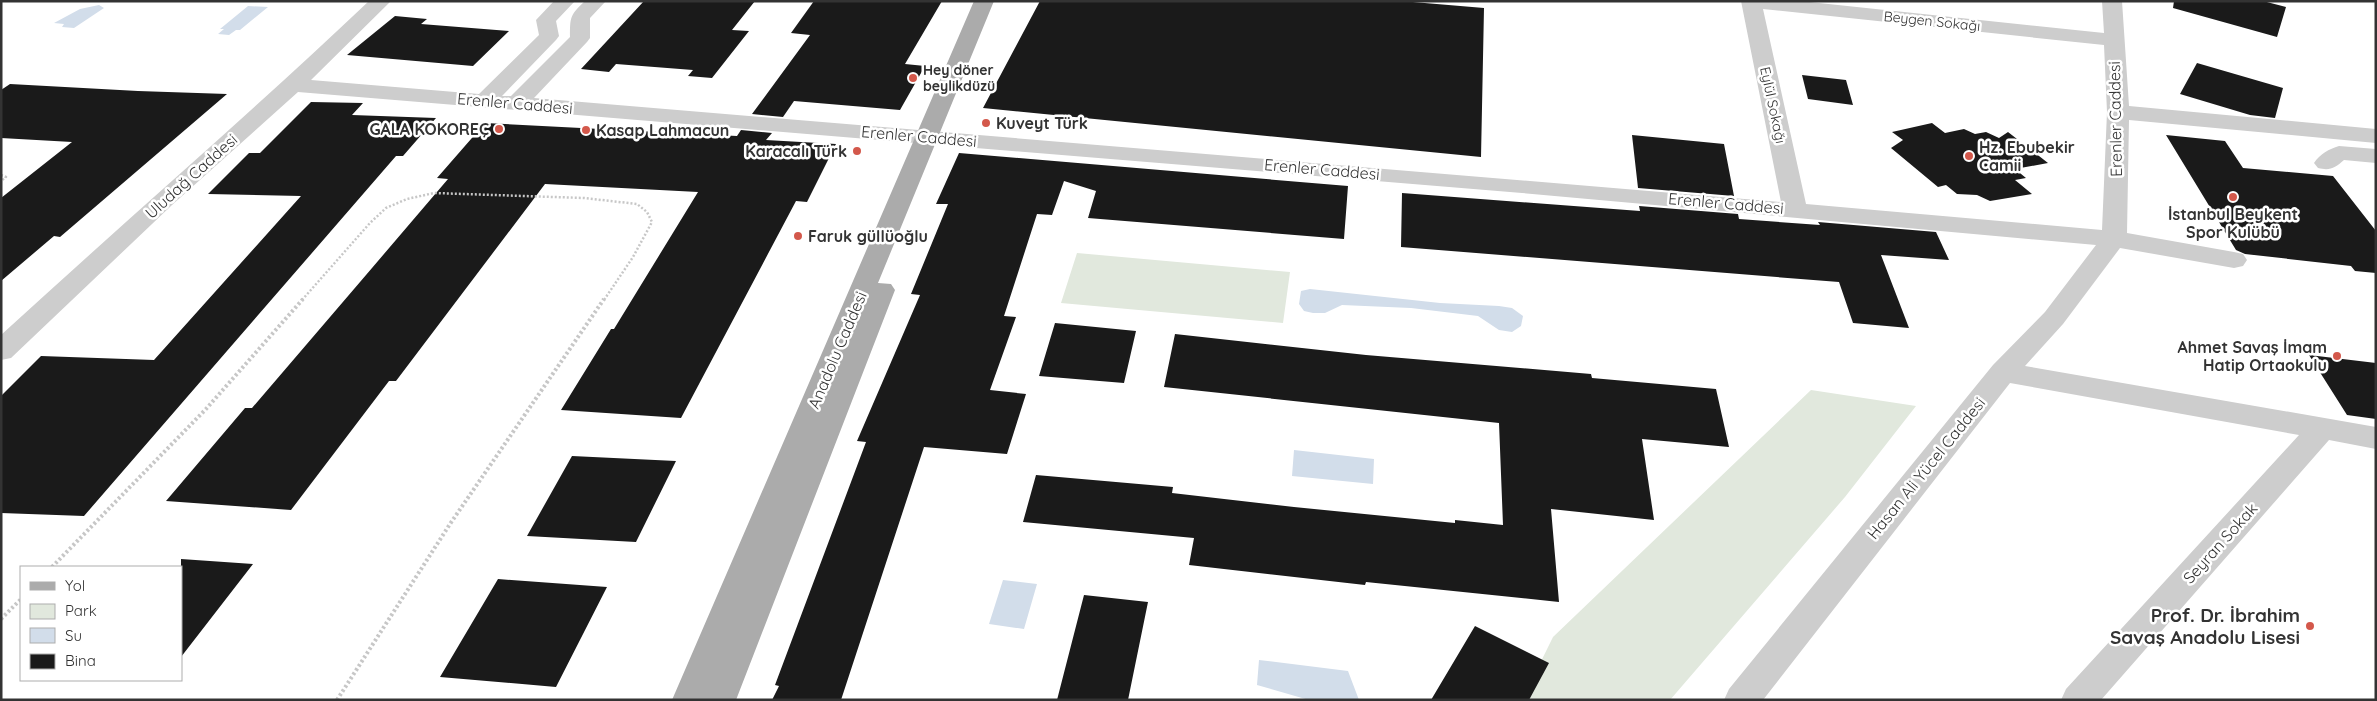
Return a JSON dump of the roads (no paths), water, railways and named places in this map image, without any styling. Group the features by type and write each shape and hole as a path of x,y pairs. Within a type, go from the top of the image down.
{"main road":[{"name":"Anadolu Caddesi","path":"718,700 934,138 984,1"},
{"name":"Anadolu Caddesi","path":"690,700 934,138 1000,1"}],"street":[{"name":"Uludağ Caddesi","path":"1,351 163,200 293,85 381,1"},
{"path":"485,100 549,36 546,20 565,1"},
{"path":"517,103 580,38 580,17 596,1"},
{"name":"Erenler Caddesi","path":"293,85 1795,209 2114,239 2118,112 2112,1"},
{"name":"Beygen Sokağı","path":"1751,2 2114,40"},
{"name":"Eylül Sokağı","path":"1751,2 1795,209"},
{"path":"2118,112 2376,136"},
{"path":"2326,163 2339,153 2376,156"},
{"path":"2114,239 2234,260"},
{"name":"Hasan Ali Yücel Caddesi","path":"1742,700 2003,372 2054,318 2114,239"},
{"path":"2003,372 2321,430 2376,438"},
{"name":"Seyran Sokak","path":"2079,700 2321,430"}],"water":[{"path":"99,5 104,8 74,28 62,27 64,24 54,23 80,9"},
{"path":"248,6 268,7 240,30 236,30 229,35 218,34 224,29 220,29"},
{"path":"1310,289 1440,303 1499,306 1512,308 1523,316 1521,326 1512,332 1499,330 1478,316 1411,308 1342,305 1325,313 1313,313 1304,311 1299,304 1301,291"},
{"path":"1294,450 1374,459 1373,484 1292,476"},
{"path":"1003,580 1037,584 1024,629 989,624"},
{"path":"1259,660 1348,671 1359,700 1309,700 1257,685"}],"place":[{"name":"Hey döner beylikdüzü","path":"913,78"},
{"name":"Kuveyt Türk","path":"986,123"},
{"name":"GALA KOKOREÇ","path":"499,129"},
{"name":"Kasap Lahmacun","path":"586,130"},
{"name":"Karacalı Türk","path":"857,151"},
{"name":"Hz. Ebubekir Camii","path":"1969,156"},
{"name":"İstanbul Beykent Spor Kulübü","path":"2233,197"},
{"name":"Faruk güllüoğlu","path":"798,236"},
{"name":"Ahmet Savaş İmam Hatip Ortaokulu","path":"2337,356"},
{"name":"Prof. Dr. İbrahim Savaş Anadolu Lisesi","path":"2310,626"}]}
